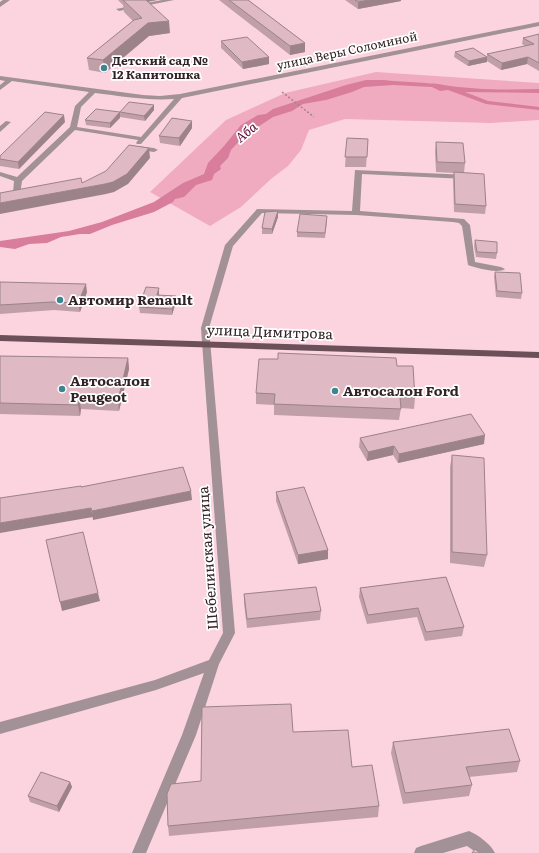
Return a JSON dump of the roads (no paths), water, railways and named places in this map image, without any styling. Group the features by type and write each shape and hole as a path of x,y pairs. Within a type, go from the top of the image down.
{"main road":[{"name":"улица Димитрова","path":"0,338 539,354"}],"street":[{"path":"0,5 7,0"},
{"path":"119,9 171,0"},
{"name":"улица Веры Соломиной","path":"0,78 143,98 180,96 539,24"},
{"path":"0,88 10,80"},
{"path":"17,193 18,180 73,128 78,106 93,91"},
{"path":"135,148 180,96"},
{"path":"0,130 8,122"},
{"path":"73,128 143,139"},
{"path":"126,150 135,148 154,150"},
{"path":"356,213 358,172 470,177"},
{"path":"0,174 18,180"},
{"name":"Шебелинская улица","path":"139,853 189,735 213,664 229,633 205,328 229,245 260,211 356,213 441,219 461,221 466,225 471,262 480,266 501,269"},
{"path":"0,728 156,685 213,664"},
{"path":"421,853 469,838 488,853"}],"water":[{"name":"Аба","path":"366,80 384,80 475,88 539,89 539,93 465,92 488,101 539,107 539,110 486,104 448,90 440,91 432,87 393,85 364,87 326,100 303,104 292,111 273,117 244,136 231,150 228,158 220,166 221,169 214,174 212,180 196,185 184,197 175,199 173,202 154,212 112,225 90,234 61,237 47,243 29,244 15,249 0,247 0,241 69,231 102,222 154,202 183,183 204,174 208,163 241,125 258,115 266,114 273,109"}],"place":[{"name":"Детский сад № 12 Капитошка","path":"104,68"},
{"name":"Автомир Renault","path":"60,300"},
{"name":"Автосалон Peugeot","path":"62,389"},
{"name":"Автосалон Ford","path":"335,391"}]}
